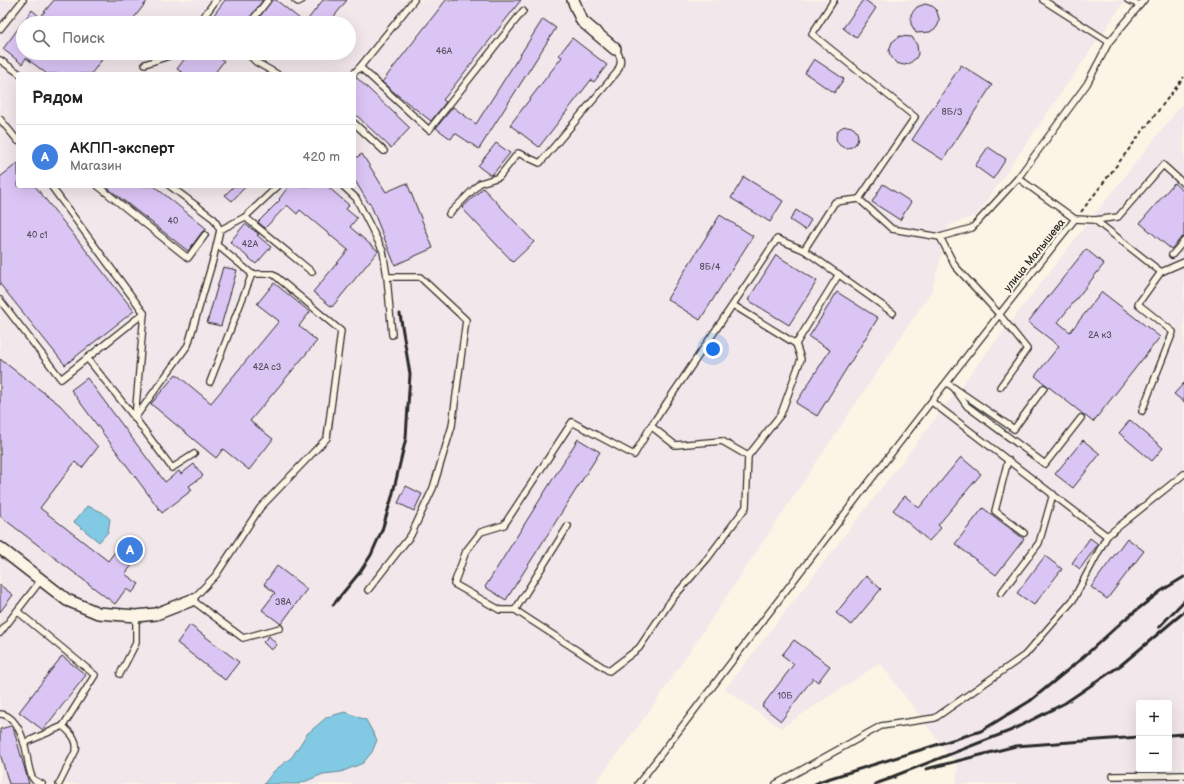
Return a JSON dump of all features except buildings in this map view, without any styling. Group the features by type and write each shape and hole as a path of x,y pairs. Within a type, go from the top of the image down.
{"street":[{"path":"573,0 582,21 615,49"},
{"path":"0,548 67,600 98,613 136,616 156,614 192,600"}],"lane":[{"path":"0,29 23,0"},
{"path":"204,16 216,0"},
{"path":"255,16 268,0"},
{"path":"295,0 298,2 302,0"},
{"path":"355,72 414,0"},
{"path":"804,250 835,202 859,199 915,117 812,34 834,0"},
{"path":"1043,0 1109,42"},
{"path":"1128,0 1142,2"},
{"path":"859,199 892,229 940,237 972,228 1018,178 1087,84 1109,42 1142,2"},
{"path":"360,67 429,130 523,11"},
{"path":"449,214 480,183 499,177 518,153 540,163 617,72 622,63 621,56 615,49"},
{"path":"0,60 17,72"},
{"path":"145,64 157,60"},
{"path":"254,60 274,72"},
{"path":"1,122 16,139"},
{"path":"356,125 384,152"},
{"path":"1075,219 1095,220 1118,217 1162,165 1184,184"},
{"name":"улица Малышева","path":"638,784 999,314 1075,219 1018,178"},
{"path":"52,188 144,312 135,418"},
{"path":"100,188 188,258 206,235"},
{"path":"135,418 188,345 220,230 214,219 173,188"},
{"path":"220,230 245,217 276,188"},
{"path":"345,188 356,198 382,251 387,277 392,335"},
{"path":"245,217 312,272"},
{"path":"1095,220 1161,272"},
{"path":"940,237 955,266 999,314 1027,349 1000,387"},
{"path":"733,305 796,344 801,359 781,414 748,456 746,507 707,560 672,598 639,648 609,671 515,610 500,610 454,584 466,551 480,532 504,525 572,422 634,455 651,426 777,239 804,250 893,313"},
{"path":"1172,255 1184,241"},
{"path":"217,245 252,274 273,274 342,332 327,438 272,497 266,501 216,574 192,600 243,638 280,628"},
{"path":"1142,411 1173,332 1138,304 1161,272 1184,262"},
{"path":"210,382 252,274"},
{"path":"796,344 839,274"},
{"path":"368,590 411,535 433,488 452,426 466,320 420,277 387,277"},
{"path":"0,300 61,379 144,312"},
{"path":"87,358 135,418 172,468 194,454"},
{"path":"947,383 1014,429 1044,388"},
{"path":"954,388 967,406 1045,464 1081,418"},
{"path":"932,402 1107,536"},
{"path":"651,426 675,444 722,441 748,456"},
{"path":"1008,460 995,511 1024,533"},
{"path":"776,784 881,726 935,718 1025,654 1073,600 1107,536 1184,474"},
{"path":"1002,593 1039,543 1053,494"},
{"path":"515,610 568,526"},
{"path":"0,633 41,580"},
{"path":"17,611 95,675 63,726 24,743"},
{"path":"120,674 136,643 136,616"},
{"path":"0,714 8,715 12,719 24,743 32,777 42,784"},
{"path":"59,784 76,750 77,744 63,726"},
{"path":"1113,776 1184,775"}],"path":[{"path":"1075,219 1184,77"}],"shaded area":[{"path":"0,0 1126,0 977,215 949,225 932,290 653,706 595,784 0,784"},
{"path":"1184,102 1184,784 956,784 958,767 880,663 781,728 725,689 1094,215"}],"water":[{"path":"87,506 102,512 110,519 108,532 99,542 74,522"},
{"path":"345,712 366,720 377,740 372,752 363,763 341,772 323,774 299,784 264,784 274,771 292,757 307,734 327,717"}],"railway":[{"path":"333,605 360,572 371,555 382,530 392,497 406,438 410,374 400,314"},
{"path":"815,784 981,731 1030,701 1080,660 1124,620 1161,591 1184,577"},
{"path":"1159,627 1184,601"},
{"path":"889,778 1012,730 1065,703 1121,665 1184,612"},
{"path":"1172,735 1184,734"},
{"path":"926,769 1016,746 1136,737"},
{"path":"875,784 895,777"}],"place":[{"name":"АКПП-эксперт","path":"130,550"}]}
